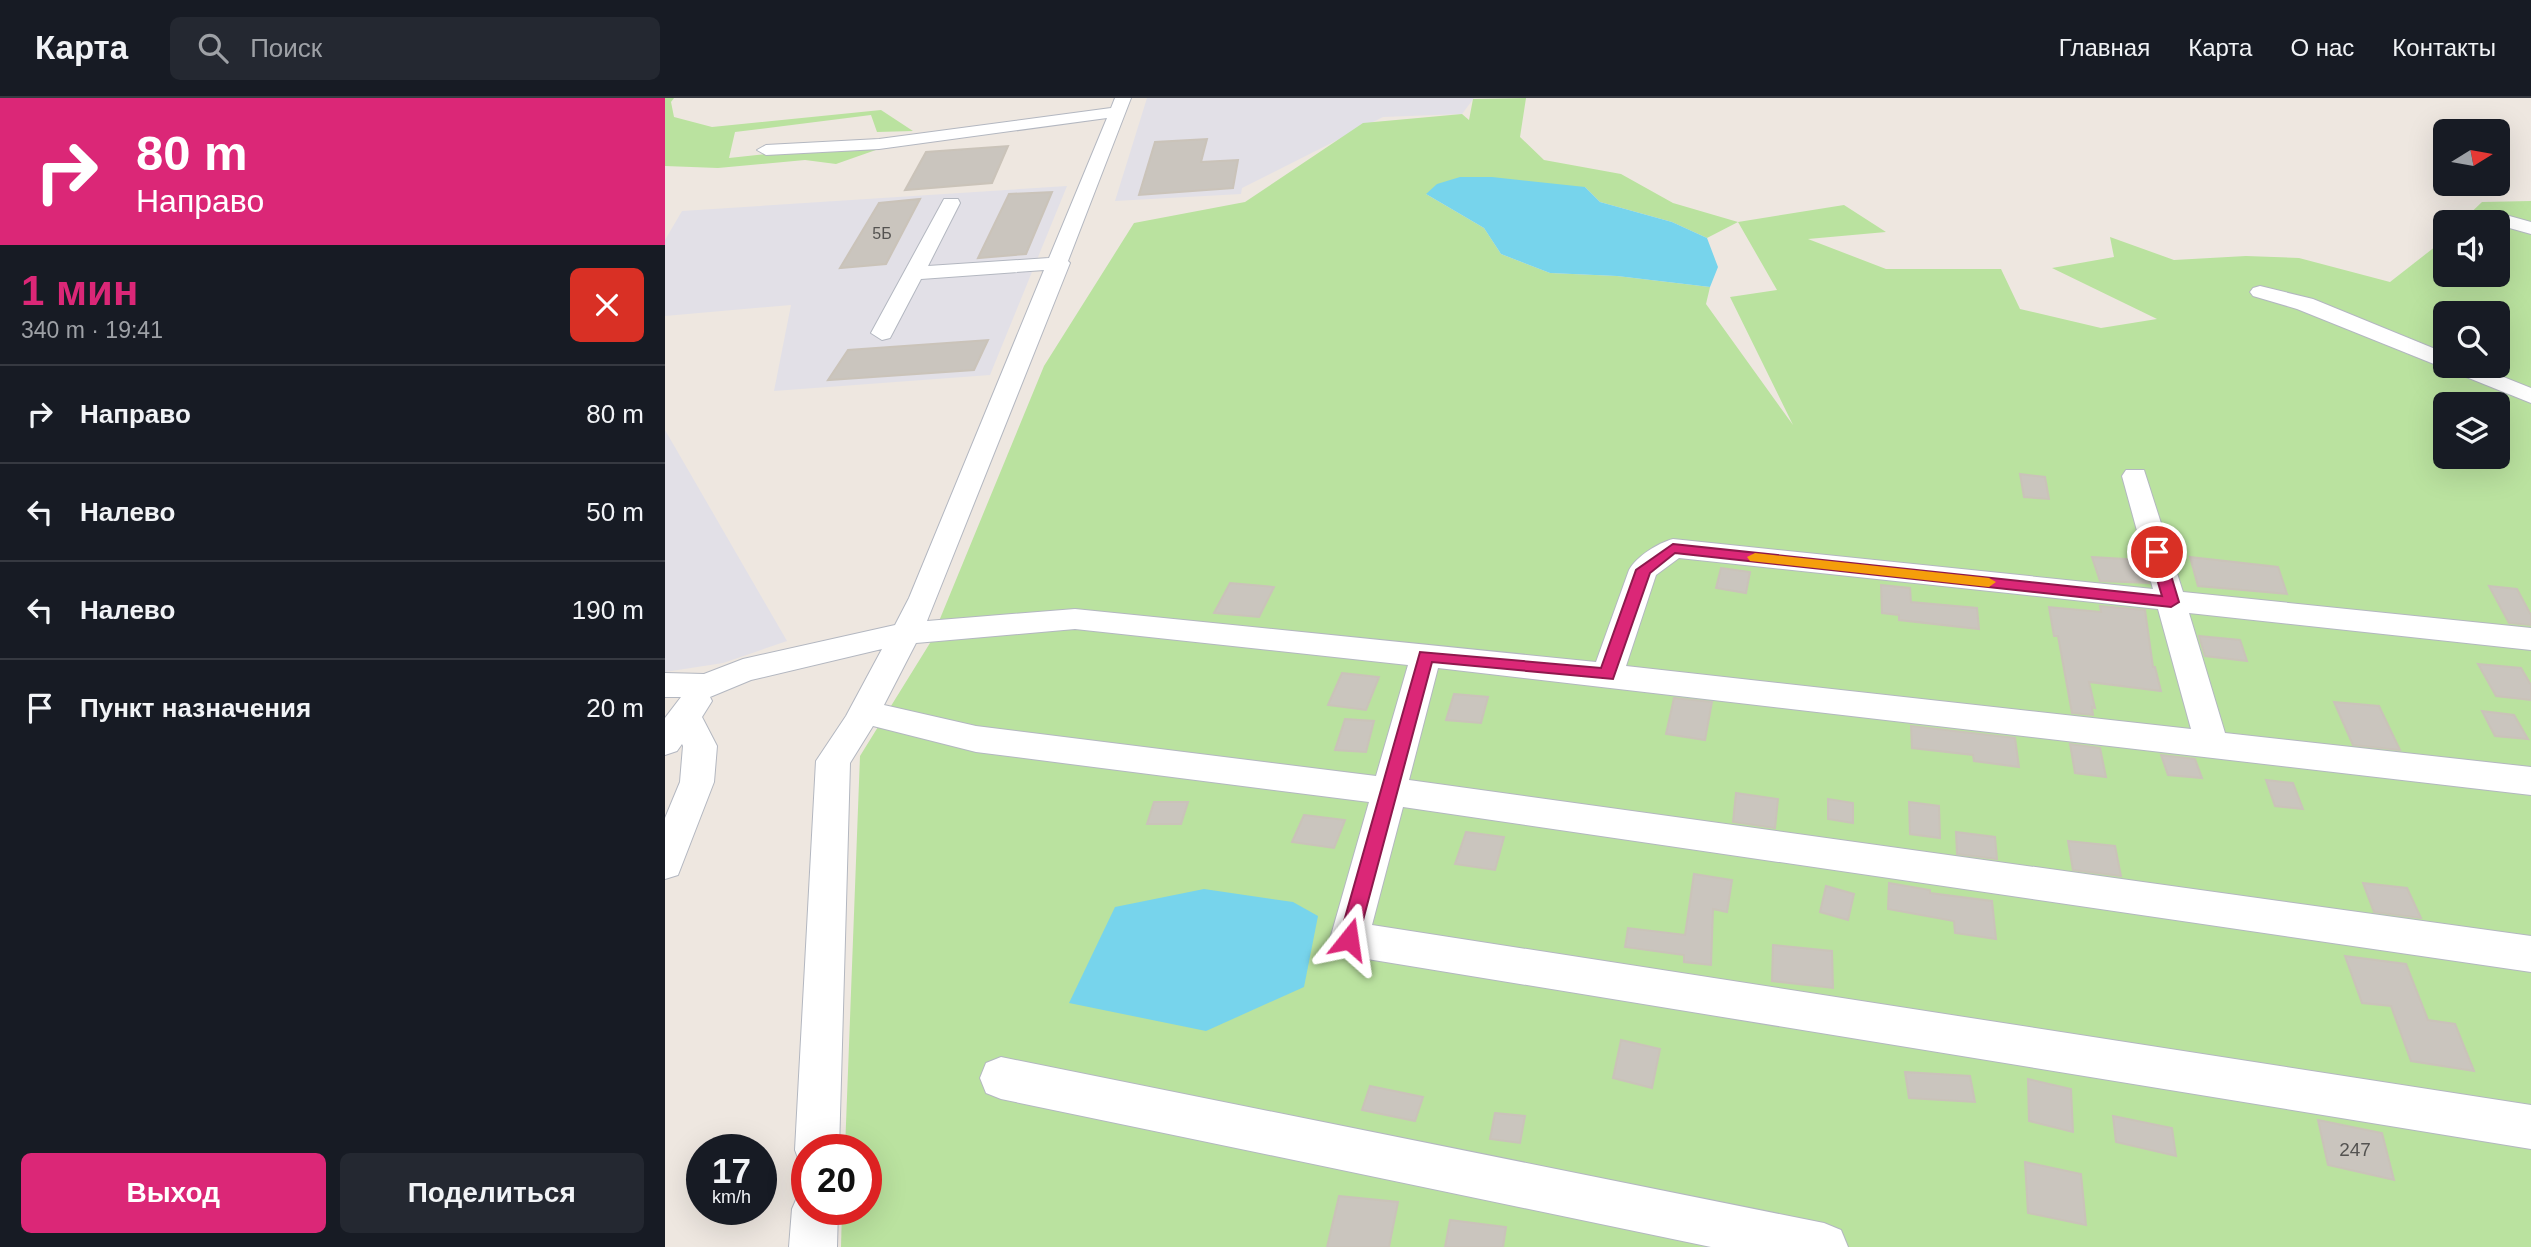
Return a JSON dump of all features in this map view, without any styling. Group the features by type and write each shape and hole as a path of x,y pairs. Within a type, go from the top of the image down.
{"street":[{"path":"766,150 879,144 1119,105 1060,263 924,597 865,712 833,761 818,1134"},
{"path":"882,333 951,203"},
{"path":"2510,222 2531,228"},
{"path":"914,273 1060,263"},
{"path":"2260,292 2305,304 2433,356"},
{"path":"2486,378 2531,396"},
{"path":"2135,476 2211,744"},
{"path":"1607,675 1643,570 1673,548 2531,639"},
{"path":"665,685 707,686 743,670 903,634 1075,618 1607,675 2531,781"},
{"path":"1426,656 1349,939 2531,1127"},
{"path":"665,864 698,782 700,746 675,729 707,686"},
{"path":"865,712 976,739 1389,792 2531,954"},
{"path":"1001,1078 1824,1247"},
{"path":"813,1247 814,1225"}],"shaded area":[{"path":"1147,98 1474,98 1462,114 1383,117 1242,188 1241,194 1115,201"},
{"path":"1067,186 990,375 774,391 791,305 665,316 665,240 682,211"},
{"path":"665,430 787,641 723,663 665,672"}],"green space":[{"path":"665,98 674,98 671,102 674,117 712,127 881,110 913,131 877,132 871,115 735,132 729,158 910,138 836,164 805,160 718,168 665,166"},
{"path":"1526,98 1520,137 1544,160 1621,174 1673,203 1738,222 1844,205 1886,232 1808,239 1886,269 2001,269 2020,309 2101,328 2157,319 2052,268 2114,257 2110,237 2174,260 2246,256 2299,258 2390,282 2433,248 2433,287 2510,287 2510,210 2474,210 2482,202 2531,201 2531,1247 841,1247 842,1225 882,1225 882,1134 846,1134 860,756 930,643 1044,366 1134,223 1245,202 1363,123 1462,114 1469,120 1473,99","holes":["1585,187 1600,202 1672,222 1707,238 1738,222 1777,290 1730,297 1793,425 1706,304 1710,287 1617,276 1550,273 1501,254 1484,228 1426,194"]}],"water":[{"path":"1460,177 1492,177 1585,187 1600,202 1672,222 1707,238 1718,267 1710,287 1617,276 1550,273 1501,254 1484,228 1426,194 1437,184"},
{"path":"1204,889 1293,902 1318,916 1304,987 1206,1031 1069,1003 1115,907"}],"building":[{"path":"1207,139 1201,162 1238,160 1233,188 1139,195 1155,142"},
{"path":"1008,146 992,183 905,190 926,152"},
{"path":"1052,192 1026,254 978,258 1009,194"},
{"path":"920,199 886,264 840,268 879,203"},
{"path":"988,340 974,370 828,380 848,350"},
{"path":"2020,474 2045,477 2049,499 2024,497"},
{"path":"2092,557 2142,560 2149,583 2100,581"},
{"path":"2190,557 2278,567 2287,594 2198,586"},
{"path":"1721,568 1750,572 1746,593 1716,588"},
{"path":"1230,583 1274,587 1259,617 1214,613"},
{"path":"1881,585 1910,588 1911,602 1977,608 1979,629 1899,620 1899,615 1882,613"},
{"path":"2489,586 2517,589 2531,615 2531,625 2509,623"},
{"path":"2100,606 2145,610 2153,667 2161,691 2089,682 2095,708 2092,707 2093,715 2072,713 2058,636 2054,636 2049,607 2101,612"},
{"path":"2199,636 2240,640 2247,661 2205,656"},
{"path":"2478,664 2521,668 2531,685 2531,700 2496,696"},
{"path":"1342,673 1379,677 1366,710 1328,705"},
{"path":"1454,694 1488,697 1481,723 1446,720"},
{"path":"1674,698 1712,702 1705,740 1666,734"},
{"path":"2334,702 2379,706 2400,750 2353,745"},
{"path":"2482,711 2514,715 2528,739 2495,736"},
{"path":"1345,719 1374,721 1366,752 1335,750"},
{"path":"1911,726 2015,738 2019,767 1974,761 1973,755 1912,748"},
{"path":"2070,744 2100,748 2106,777 2075,773"},
{"path":"2161,755 2195,759 2202,778 2168,775"},
{"path":"2266,780 2293,783 2303,809 2275,806"},
{"path":"1736,793 1778,799 1775,828 1733,822"},
{"path":"1828,799 1853,803 1853,823 1828,819"},
{"path":"1154,802 1188,802 1181,824 1147,824"},
{"path":"1909,802 1939,806 1940,838 1910,834"},
{"path":"1304,815 1345,820 1334,848 1292,842"},
{"path":"1466,832 1504,837 1495,870 1455,864"},
{"path":"1956,832 1995,837 1997,859 1957,854"},
{"path":"2068,841 2115,846 2121,876 2073,870"},
{"path":"1694,874 1732,880 1727,912 1713,909 1711,965 1684,962 1684,955 1625,947 1628,928 1685,935"},
{"path":"1889,883 1930,890 1930,893 1992,901 1996,939 1955,933 1954,921 1888,909"},
{"path":"2363,883 2407,888 2421,918 2374,912"},
{"path":"1826,886 1854,894 1848,920 1820,912"},
{"path":"1773,945 1832,951 1833,988 1772,981"},
{"path":"2345,956 2406,964 2428,1020 2455,1024 2474,1071 2411,1061 2391,1006 2362,1003"},
{"path":"1621,1040 1660,1049 1652,1088 1613,1078"},
{"path":"1905,1072 1970,1076 1975,1102 1909,1098"},
{"path":"2028,1079 2071,1089 2073,1132 2029,1121"},
{"path":"1370,1086 1423,1097 1415,1121 1362,1110"},
{"path":"1495,1113 1525,1116 1520,1143 1490,1139"},
{"path":"2113,1116 2172,1128 2176,1156 2116,1142"},
{"path":"2318,1120 2382,1133 2394,1180 2328,1165"},
{"path":"2025,1162 2081,1174 2086,1225 2028,1213"},
{"path":"1339,1196 1398,1202 1389,1247 1327,1247"},
{"path":"1450,1220 1506,1227 1503,1247 1445,1247"}],"slow traffic":[{"path":"1755,557 1989,582"}],"route":[{"path":"1349,939 1426,656 1607,675 1643,570 1673,548 2171,602 2157,552"}]}
